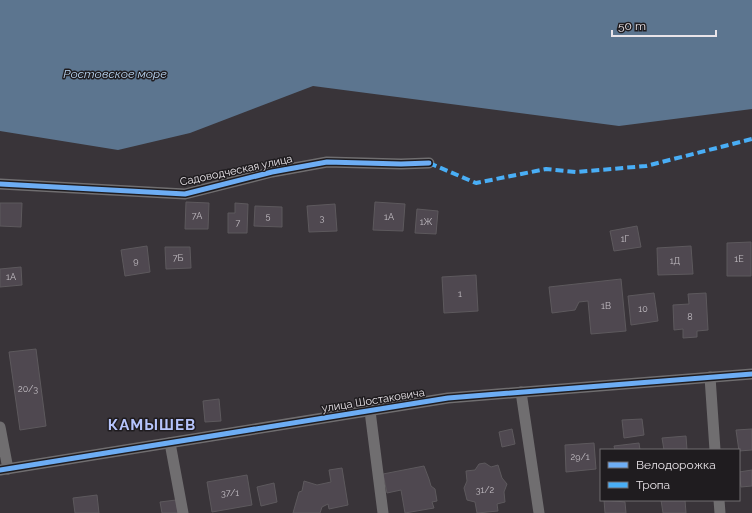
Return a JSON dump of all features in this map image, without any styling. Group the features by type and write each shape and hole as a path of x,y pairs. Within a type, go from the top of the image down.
{"street":[{"name":"Садоводческая улица","path":"0,184 185,194 272,172 327,162 400,164 429,163"},
{"name":"улица Шостаковича","path":"4,469 448,398 752,374"},
{"path":"710,377 715,449"},
{"path":"521,392 539,513"},
{"path":"370,411 383,513"},
{"path":"0,427 4,469"},
{"path":"170,443 183,513"},
{"path":"719,501 720,513"}],"water":[{"name":"Ростовское море","path":"0,0 752,0 752,109 619,126 313,86 190,133 118,150 0,131"}],"building":[{"path":"186,202 209,203 208,229 185,229"},
{"path":"375,202 405,204 403,231 373,230"},
{"path":"0,203 22,203 21,227 0,226"},
{"path":"235,203 248,204 247,233 228,233 228,213 235,213"},
{"path":"335,204 337,231 309,232 307,206"},
{"path":"255,206 282,207 282,227 254,226"},
{"path":"417,209 438,211 436,234 415,233"},
{"path":"637,226 641,247 614,251 610,231"},
{"path":"751,242 751,276 727,276 727,243"},
{"path":"147,246 150,272 125,276 121,250"},
{"path":"691,246 693,274 658,275 657,248"},
{"path":"165,247 190,247 191,268 166,269"},
{"path":"21,267 22,285 0,287 0,269"},
{"path":"476,275 478,311 444,313 442,277"},
{"path":"621,279 626,331 591,334 588,301 579,302 575,310 552,313 549,287"},
{"path":"654,293 658,321 631,325 628,296"},
{"path":"706,293 708,330 697,331 697,337 683,338 683,329 674,330 673,305 689,304 688,294"},
{"path":"36,349 46,426 20,430 9,352"},
{"path":"219,399 221,421 205,422 203,401"},
{"path":"642,419 644,435 624,438 622,420"},
{"path":"512,429 515,444 502,447 499,432"},
{"path":"752,429 752,450 740,451 736,430"},
{"path":"686,436 687,449 664,449 662,438"},
{"path":"594,443 596,469 566,472 565,445"},
{"path":"639,443 640,449 615,449 614,446"},
{"path":"485,463 491,467 498,465 502,478 507,484 504,492 505,502 497,504 498,511 477,513 475,502 467,500 464,488 467,481 466,471 475,470 479,464"},
{"path":"424,466 431,486 435,489 437,501 432,502 434,508 405,513 401,490 387,493 383,474"},
{"path":"342,468 348,505 329,509 328,504 322,507 320,513 293,513 299,492 302,491 304,481 317,485 331,482 329,470"},
{"path":"752,470 752,486 741,487 740,472"},
{"path":"247,475 252,505 212,512 207,482"},
{"path":"274,483 277,502 261,506 257,487"},
{"path":"97,495 99,513 75,513 73,498"},
{"path":"176,500 178,513 162,513 160,502"},
{"path":"604,501 625,502 626,513 605,513"},
{"path":"661,501 685,501 686,513 663,513"}],"marked path":[{"path":"429,163 476,183 546,169 576,172 646,166 752,139"}],"cycle path":[{"path":"0,184 185,194 272,172 327,162 401,164 429,163"},
{"path":"0,470 448,398 752,374"}],"district":[{"name":"КАМЫШЕВ","path":"152,425"}]}
